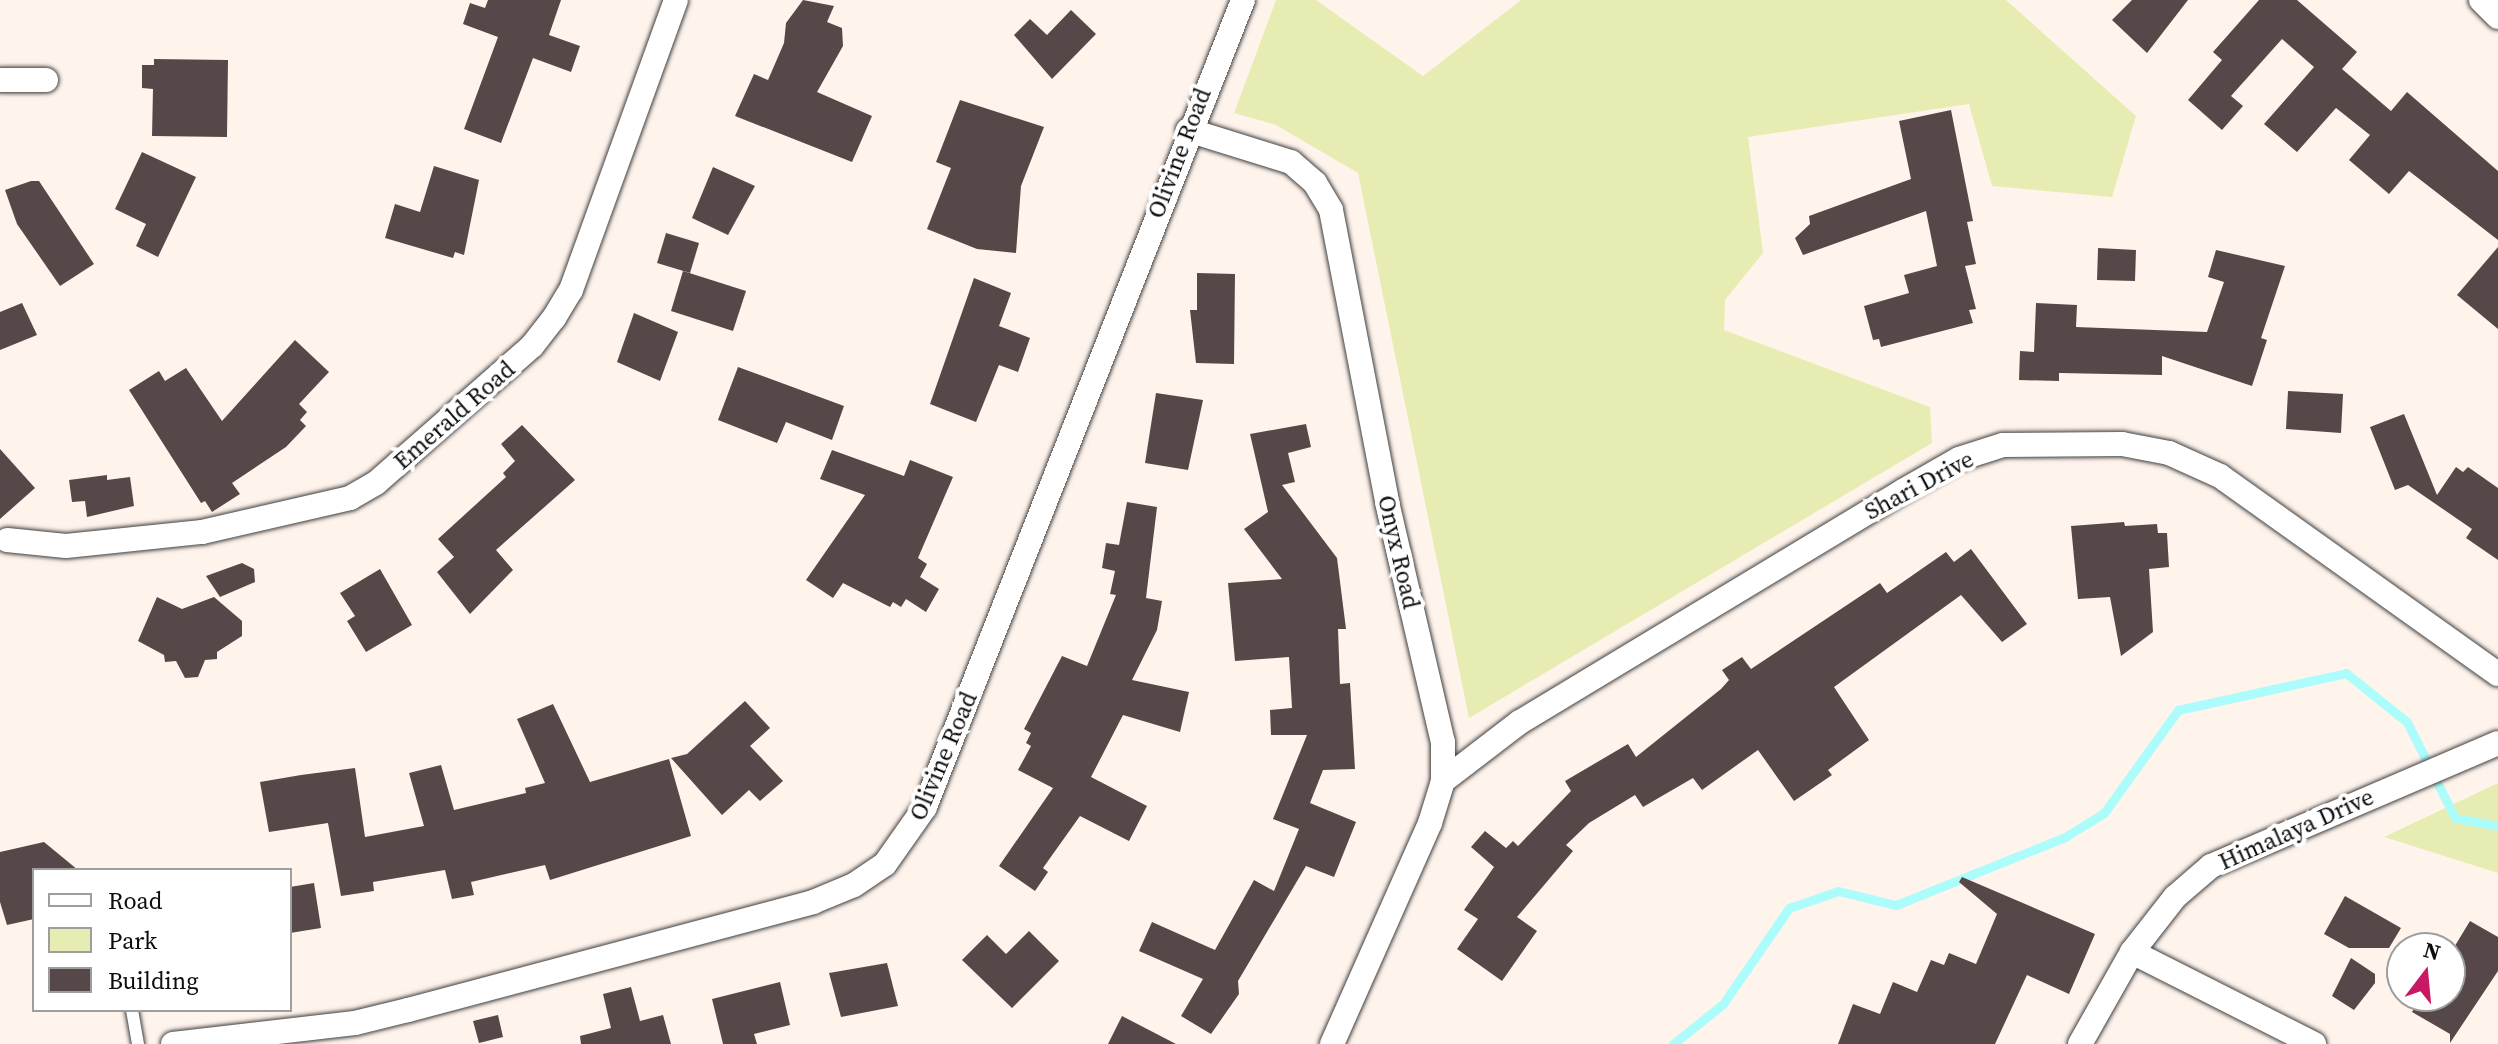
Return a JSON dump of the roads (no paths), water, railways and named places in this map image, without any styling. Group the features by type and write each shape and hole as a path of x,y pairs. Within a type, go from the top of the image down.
{"street":[{"name":"Emerald Road","path":"7,540 66,546 202,532 350,498 376,483 532,346 554,318 571,290 676,0"},
{"name":"Olivine Road","path":"173,1044 355,1023 408,1010 813,902 854,885 885,864 925,807 1188,130 1243,0"},
{"path":"2481,0 2498,17"},
{"path":"0,80 46,80"},
{"name":"Onyx Road","path":"1188,130 1291,162 1315,183 1331,210 1387,502 1443,742 1443,781 1415,864 1332,1044"},
{"name":"Shari Drive","path":"1443,781 1520,722 1889,499 1959,459 2003,445 2122,444 2169,453 2220,476 2498,674"},
{"name":"Himalaya Drive","path":"2080,1044 2132,952 2175,897 2211,866 2498,743"},
{"path":"2132,952 2314,1044"}],"lane":[{"path":"132,1012 138,1044"}],"waterway":[{"path":"1673,1044 1723,1004 1789,908 1838,891 1896,905 2065,837 2104,813 2178,710 2346,673 2407,722 2455,818 2498,826"}]}
